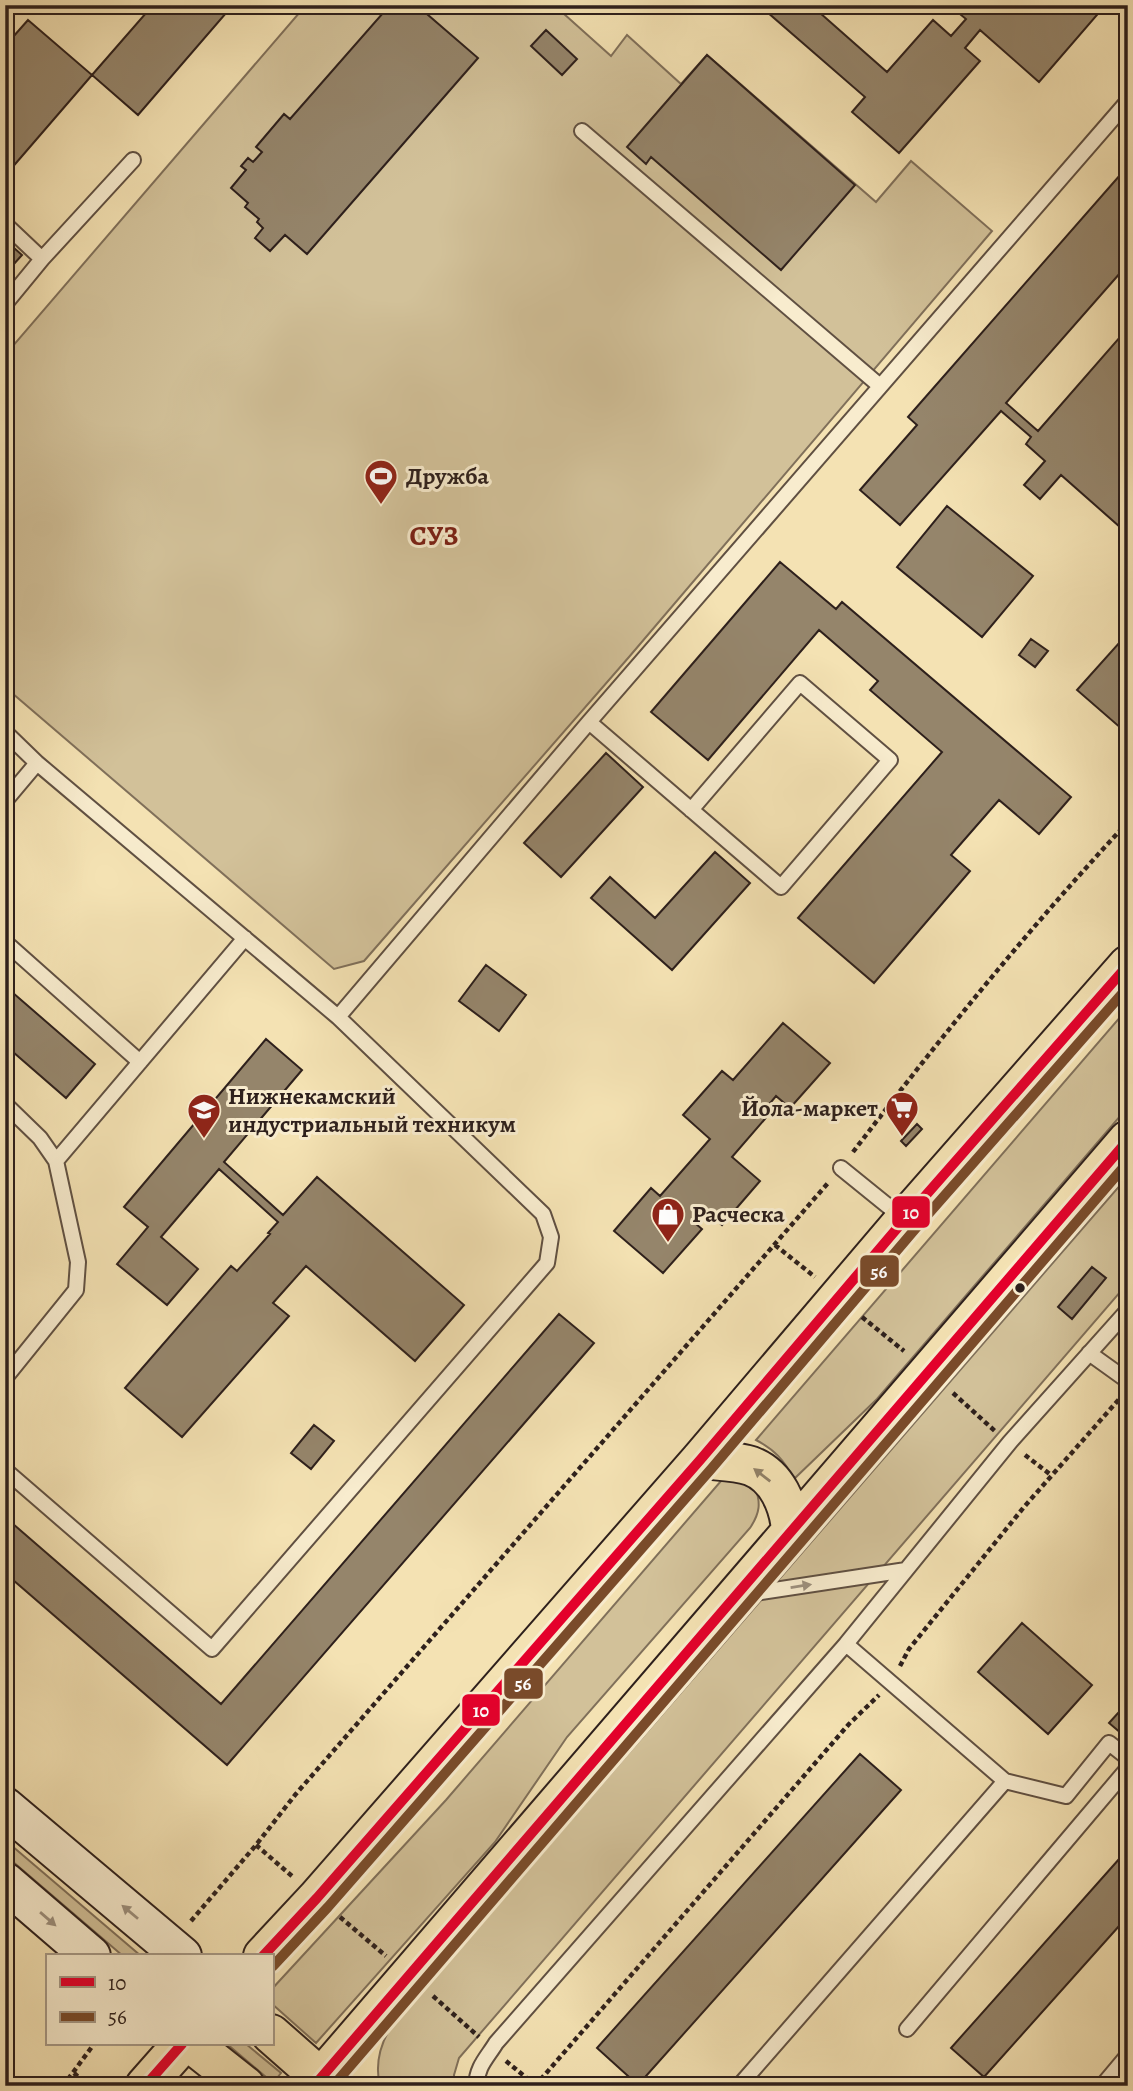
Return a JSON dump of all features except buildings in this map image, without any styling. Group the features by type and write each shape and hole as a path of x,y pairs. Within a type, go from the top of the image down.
{"main road":[{"path":"265,1954 701,1459 905,1219 1128,965"},
{"path":"273,2037 322,2083 734,1596 1128,1139"},
{"path":"701,1459 750,1465 763,1472 778,1488 789,1512 791,1530"},
{"path":"5,1807 175,1951"},
{"path":"5,1882 89,1954"},
{"path":"145,2086 180,2046"},
{"path":"195,2046 245,2086"}],"lane":[{"path":"338,1017 589,722 1128,101"},
{"path":"582,131 880,386"},
{"path":"5,303 42,258 133,160"},
{"path":"5,224 42,258"},
{"path":"589,722 691,810 781,887 890,760 800,683 691,810"},
{"path":"5,733 338,1017 543,1214 551,1237 547,1263 212,1649 5,1470"},
{"path":"5,800 37,763"},
{"path":"56,1161 245,938"},
{"path":"5,943 140,1062"},
{"path":"5,1104 40,1138 56,1161 78,1262 76,1290 5,1378"},
{"path":"841,1168 905,1219"},
{"path":"476,2086 477,2072 496,2043 846,1644 1010,1442 1128,1310"},
{"path":"1089,1353 1128,1381"},
{"path":"734,1596 906,1570"},
{"path":"846,1644 1005,1781 1066,1796 1110,1743 1128,1758"},
{"path":"907,2029 1128,1768"},
{"path":"739,2086 1005,1781"},
{"path":"1102,2086 1128,2055"}],"path":[{"path":"175,1951 313,1774 841,1168 919,1066 1049,908 1128,822"},
{"path":"535,2086 849,1724 891,1683 909,1649 1024,1507 1128,1389"},
{"path":"63,2086 93,2046"},
{"path":"74,2073 88,2086"}],"shaded area":[{"name":"Дружба","path":"306,5 554,5 611,56 627,35 681,84 707,55 876,202 911,161 992,231 629,657 364,961 334,969 5,687 5,355"},
{"path":"1128,1008 1128,1107 877,1399 794,1479 778,1456 756,1440"},
{"path":"1128,1176 1128,1283 459,2058 454,2075 455,2086 380,2086 379,2057 389,2030"},
{"path":"727,1474 755,1487 758,1508 750,1528 567,1737 495,1842 316,2043 273,2005 273,1988 446,1800"},
{"path":"5,1840 139,1954 121,1954 5,1855"},
{"path":"229,2046 248,2046 281,2073 273,2083"}],"transit line":[{"name":"10","path":"265,1954 701,1459 905,1219 1128,965"},
{"name":"56","path":"273,1966 328,1907 712,1468 916,1228 1128,987"},
{"name":"10","path":"314,2086 1128,1140"},
{"name":"56","path":"333,2086 1128,1162"},
{"name":"10","path":"145,2086 180,2046"}],"place":[{"name":"Дружба","path":"381,506"},
{"name":"Йола-маркет","path":"902,1138"},
{"name":"Нижнекамский индустриальный техникум","path":"204,1140"},
{"name":"Расческа","path":"668,1244"}],"district":[{"name":"СУЗ","path":"434,536"}]}
